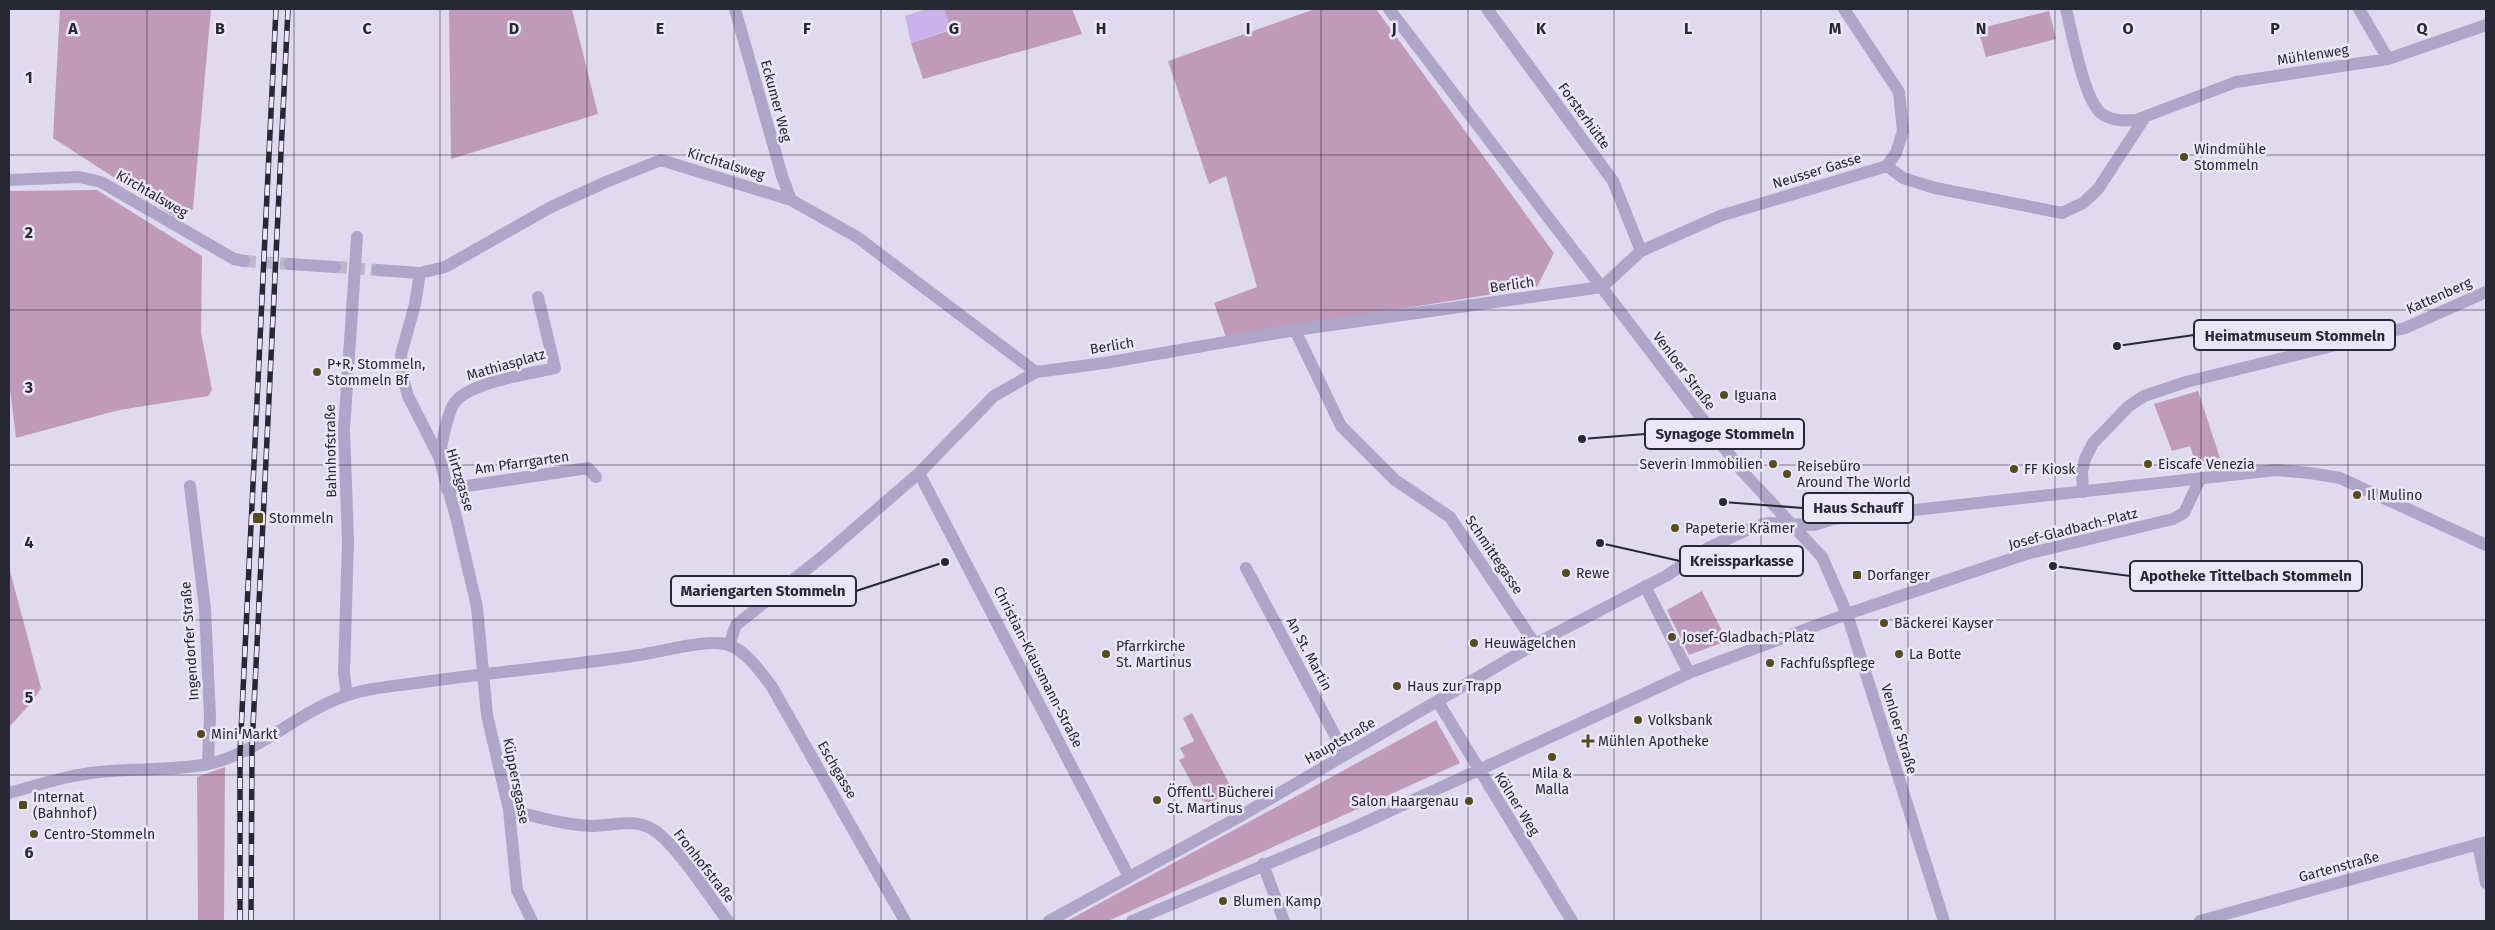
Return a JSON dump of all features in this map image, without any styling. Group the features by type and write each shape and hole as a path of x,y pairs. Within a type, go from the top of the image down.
{"street":[{"name":"Eckumer Weg","path":"735,9 782,176 791,200"},
{"name":"Venloer Straße","path":"1389,9 1748,478 1822,557 1848,614 1944,921"},
{"name":"Forsterhütte","path":"1487,9 1613,180 1641,251"},
{"path":"1844,9 1900,92 1903,131 1896,153 1887,166 1903,178 1935,188 2062,212 2083,203 2098,189 2145,117"},
{"name":"Mühlenweg","path":"2066,9 2077,55 2093,105 2102,114 2112,119 2136,120 2236,82 2388,59 2486,25"},
{"path":"2359,9 2388,59"},
{"name":"Kirchtalsweg","path":"378,270 420,272 445,267 551,207 661,160 791,200 857,237 1036,372"},
{"name":"Neusser Gasse","path":"1602,288 1641,251 1720,216 1887,166"},
{"name":"Kirchtalsweg","path":"9,180 79,177 102,182 234,259 244,261"},
{"name":"Bahnhofstraße","path":"347,695 344,674 348,541 344,430 357,237"},
{"path":"290,264 335,267"},
{"name":"Hirtzgasse","path":"420,272 415,304 401,355 402,374 408,396 439,457 477,607 484,674"},
{"name":"Berlich","path":"728,644 736,625 822,557 919,472 994,396 1036,372 1105,364 1294,330 1602,288"},
{"name":"Kattenberg","path":"2083,492 2082,472 2085,459 2093,443 2129,406 2144,396 2186,382 2405,328 2486,292"},
{"name":"Mathiasplatz","path":"439,457 448,415 454,404 463,394 477,388 555,368 538,297"},
{"name":"Schmittegasse","path":"1294,330 1341,426 1394,480 1450,517 1535,644"},
{"name":"Am Pfarrgarten","path":"447,489 588,468 596,478"},
{"path":"1791,524 1814,525 1833,519 2200,480 2276,470 2340,478 2486,545"},
{"name":"Christian-Klausmann-Straße","path":"919,472 1128,877"},
{"name":"Josef-Gladbach-Platz","path":"1848,614 2026,554 2173,519 2184,513 2200,480"},
{"name":"Ingendorfer Straße","path":"190,486 205,609 210,716 208,764"},
{"name":"Hauptstraße","path":"1049,921 1237,818 1535,644 1645,586 1708,548 1748,529 1768,523 1791,524"},
{"name":"An St. Martin","path":"1246,568 1346,754"},
{"path":"1645,586 1689,673"},
{"path":"1132,921 1355,826 1689,673 1848,614"},
{"path":"9,793 55,780 99,772 208,764 252,747 308,712 347,695 484,674 635,656 712,643 728,644"},
{"name":"Eschgasse","path":"728,644 759,669 772,686 906,921"},
{"name":"Küppersgasse","path":"484,674 487,715 509,810 517,890 532,921"},
{"name":"Kölner Weg","path":"1438,702 1572,921"},
{"name":"Fronhofstraße","path":"509,810 592,826 625,823 640,824 653,829 684,863 728,921"},
{"path":"2482,843 2486,884"},
{"name":"Gartenstraße","path":"2200,921 2482,843"},
{"path":"1263,864 1284,921"}],"shaded area":[{"path":"60,9 211,9 193,209 175,217 53,138"},
{"path":"449,9 572,9 598,114 451,159"},
{"path":"944,9 1072,9 1082,34 923,79 911,43 951,30"},
{"path":"1315,9 1376,9 1554,253 1537,287 1226,337 1214,303 1257,287 1226,176 1209,184 1168,61"},
{"path":"2049,11 2056,39 1986,57 1978,29"},
{"path":"97,190 202,256 201,333 212,390 208,396 119,410 16,438 9,381 9,191"},
{"path":"2198,391 2220,458 2196,464 2190,446 2172,451 2154,404"},
{"path":"9,567 41,688 32,702 10,726 9,738"},
{"path":"1702,591 1727,641 1689,655 1667,610"},
{"path":"1192,713 1233,791 1209,803 1201,800 1179,760 1185,757 1180,748 1194,741 1183,718"},
{"path":"1436,720 1460,763 1108,921 1067,921"},
{"path":"225,767 224,921 198,921 197,777"}],"sand":[{"path":"926,9 944,9 951,29 911,43 905,16"}],"tunnel":[{"path":"244,261 290,264"},
{"path":"335,267 378,270"}],"railway":[{"path":"240,921 240,753 276,9"},
{"path":"251,921 252,747 288,9"}],"place":[{"name":"Windmühle Stommeln","path":"2184,157"},
{"name":"Heimatmuseum Stommeln","path":"2117,346"},
{"name":"P+R, Stommeln, Stommeln Bf","path":"317,372"},
{"name":"Iguana","path":"1724,395"},
{"name":"Synagoge Stommeln","path":"1582,439"},
{"name":"Severin Immobilien","path":"1773,464"},
{"name":"Eiscafe Venezia","path":"2148,464"},
{"name":"FF Kiosk","path":"2014,469"},
{"name":"Reisebüro Around The World","path":"1787,474"},
{"name":"Il Mulino","path":"2357,495"},
{"name":"Haus Schauff","path":"1723,502"},
{"name":"Stommeln","path":"258,518"},
{"name":"Papeterie Krämer","path":"1675,528"},
{"name":"Kreissparkasse","path":"1600,543"},
{"name":"Mariengarten Stommeln","path":"945,562"},
{"name":"Apotheke Tittelbach Stommeln","path":"2053,566"},
{"name":"Rewe","path":"1566,573"},
{"name":"Dorfanger","path":"1857,575"},
{"name":"Bäckerei Kayser","path":"1884,623"},
{"name":"Josef-Gladbach-Platz","path":"1672,637"},
{"name":"Heuwägelchen","path":"1474,643"},
{"name":"Pfarrkirche St. Martinus","path":"1106,654"},
{"name":"La Botte","path":"1899,654"},
{"name":"Fachfußspflege","path":"1770,663"},
{"name":"Haus zur Trapp","path":"1397,686"},
{"name":"Volksbank","path":"1638,720"},
{"name":"Mini Markt","path":"201,734"},
{"name":"Mühlen Apotheke","path":"1588,741"},
{"name":"Mila & Malla","path":"1552,757"},
{"name":"Öffentl. Bücherei St. Martinus","path":"1157,800"},
{"name":"Salon Haargenau","path":"1469,801"},
{"name":"Internat (Bahnhof)","path":"23,805"},
{"name":"Centro-Stommeln","path":"34,834"},
{"name":"Blumen Kamp","path":"1223,901"}]}
